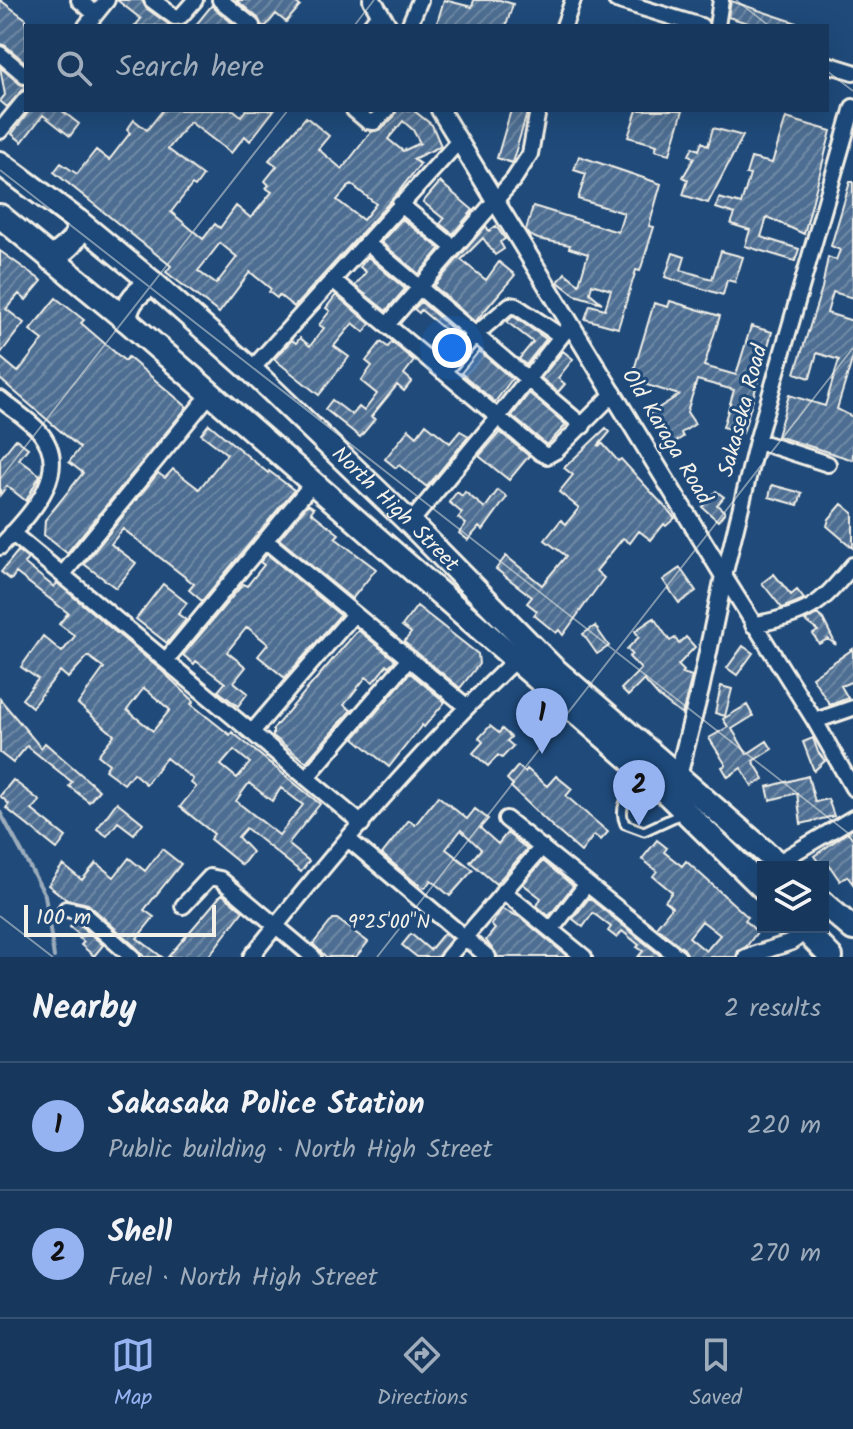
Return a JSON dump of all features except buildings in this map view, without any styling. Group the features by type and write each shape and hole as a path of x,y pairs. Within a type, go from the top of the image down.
{"highway":[{"name":"North High Street","path":"0,163 153,283 251,370 410,523 552,667 775,861"},
{"name":"North High Street","path":"0,216 125,319 646,773 757,882"},
{"path":"51,259 71,243 79,232 79,222"},
{"path":"125,319 126,308 132,298 153,283"},
{"path":"829,908 853,929"},
{"path":"808,933 831,957"}],"street":[{"path":"79,0 91,20 107,0"},
{"path":"152,0 175,17 181,16 195,0"},
{"path":"220,0 250,24"},
{"path":"410,24 420,0"},
{"path":"565,24 573,0"},
{"path":"616,0 694,24"},
{"path":"717,24 721,0"},
{"path":"0,54 24,74"},
{"path":"829,65 853,72"},
{"path":"0,131 24,101"},
{"name":"Sakaseka Road","path":"678,776 757,441 853,107"},
{"path":"357,112 371,122 385,112"},
{"name":"Old Karaga Road","path":"441,112 494,199 565,331 614,393 853,788"},
{"path":"387,325 514,179 530,154 538,112"},
{"path":"251,370 459,141"},
{"path":"400,204 453,247"},
{"path":"367,243 583,426"},
{"path":"333,280 547,456 583,426 614,393"},
{"path":"410,523 565,331 510,305 475,335 443,372"},
{"path":"63,574 210,394"},
{"path":"0,399 39,431 51,451 52,472 38,504 0,547"},
{"path":"757,441 828,464"},
{"path":"166,660 312,484"},
{"path":"12,533 362,824"},
{"path":"265,540 466,706"},
{"path":"753,625 789,617 816,606 853,565"},
{"path":"252,732 354,614"},
{"path":"307,777 409,659"},
{"path":"251,957 348,839 466,706 516,659"},
{"path":"815,721 853,708"},
{"path":"786,861 853,818"},
{"path":"506,819 678,957"},
{"path":"348,839 488,957"},
{"path":"448,957 542,847"},
{"path":"183,906 210,877 215,877 313,957"},
{"path":"551,930 586,885"},
{"path":"503,891 584,957"},
{"path":"66,909 81,912 132,957"},
{"path":"746,957 792,942 800,933"}],"lane":[{"path":"646,773 623,803 621,815 625,824 644,831 686,810"}],"waterway":[{"path":"0,812 45,895 54,957"}],"place":[{"name":"Sakasaka Police Station","path":"542,754"},
{"name":"Shell","path":"639,826"}]}
